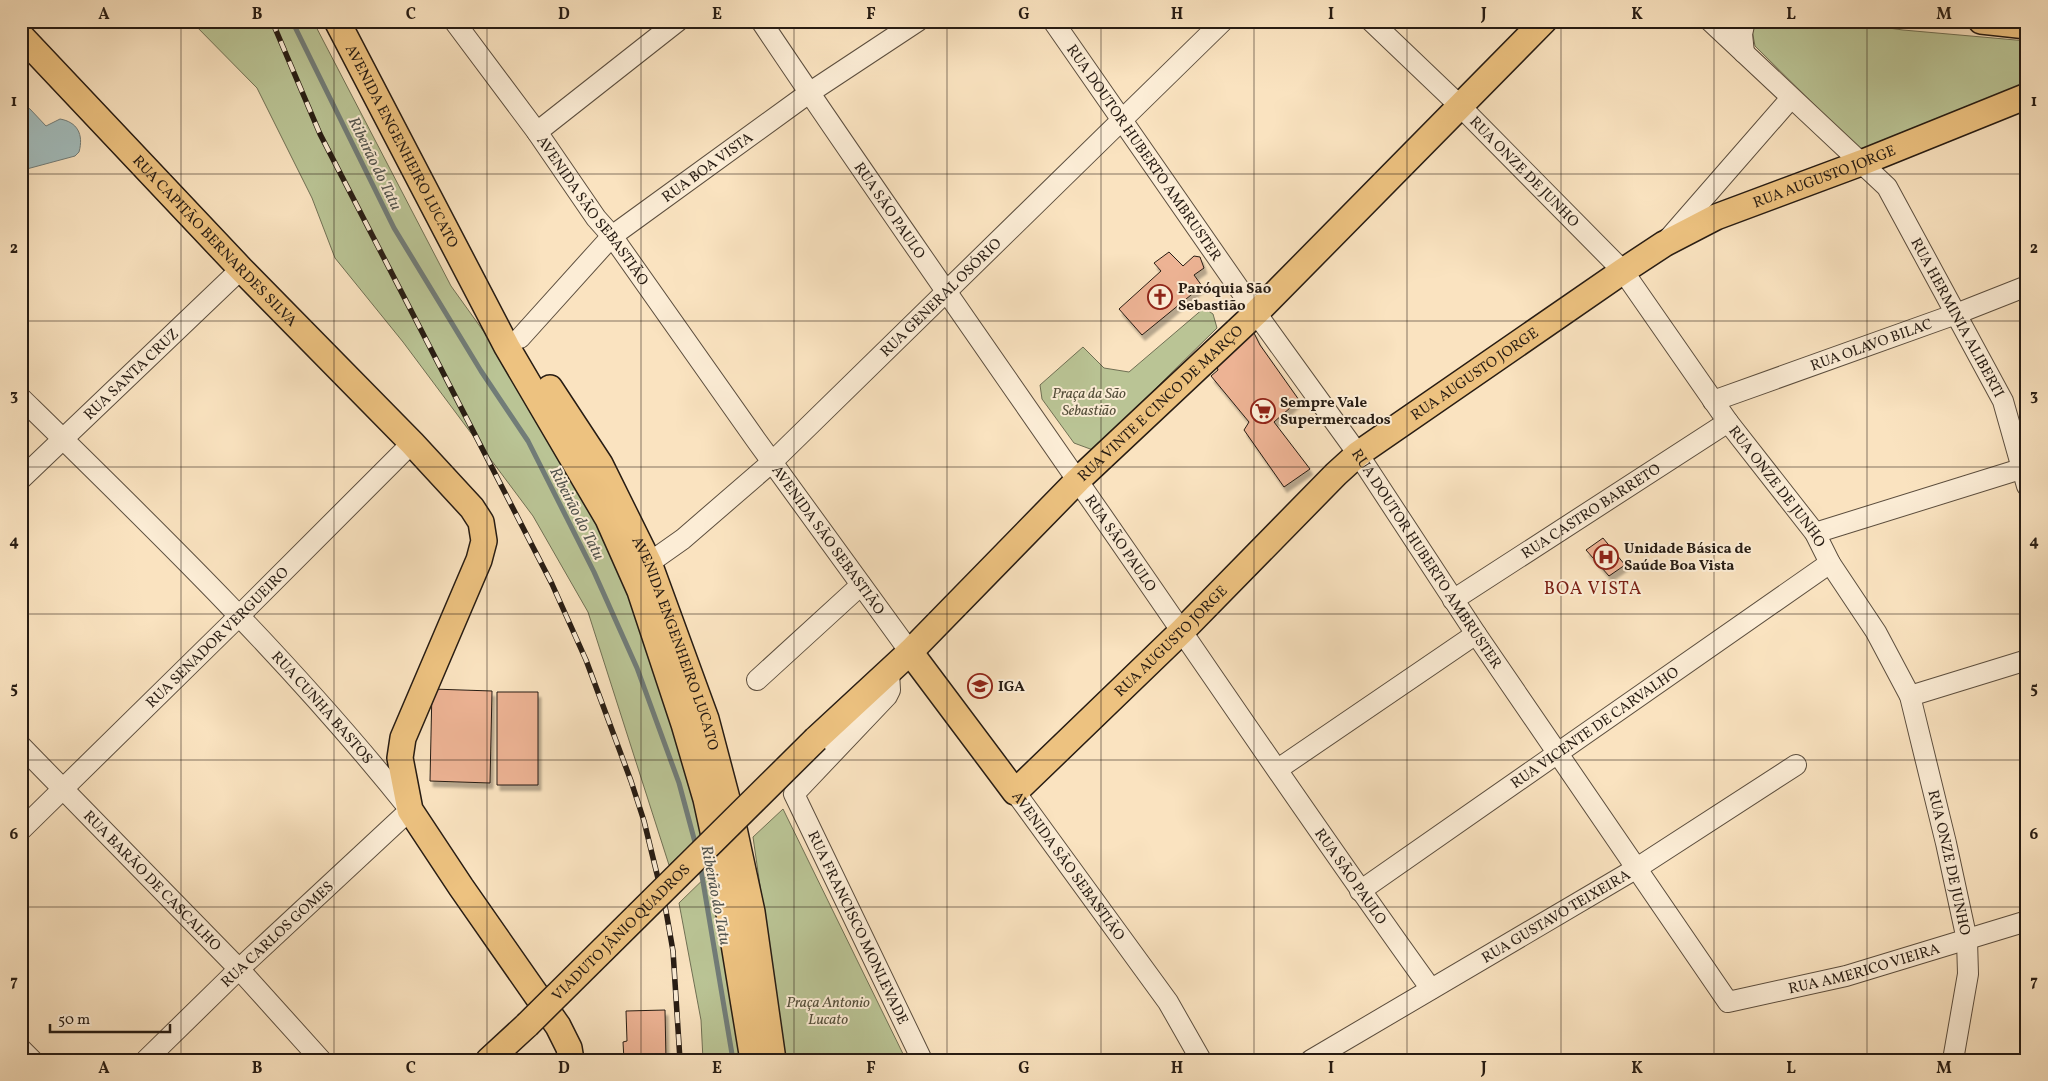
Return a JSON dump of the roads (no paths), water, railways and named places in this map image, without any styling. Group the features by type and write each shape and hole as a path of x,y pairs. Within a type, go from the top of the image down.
{"main road":[{"name":"AVENIDA ENGENHEIRO LUCATO","path":"337,21 468,271 513,343 608,519 640,591 706,799 723,877 753,1060"},
{"name":"RUA VINTE E CINCO DE MARÇO","path":"816,739 910,652 1078,480 1256,313 1544,21"},
{"path":"1981,21 2027,26"},
{"name":"RUA CAPITÃO BERNARDES SILVA","path":"21,36 241,269 412,443 472,508 481,522 484,542 479,560 403,738 400,758 410,810"},
{"name":"RUA AUGUSTO JORGE","path":"1015,792 1182,631 1358,454 1623,271 1664,244 1716,217 1861,163 2027,96"},
{"name":"AVENIDA ENGENHEIRO LUCATO","path":"513,343 600,464 649,563 706,719 730,810 752,912 773,1060"},
{"path":"608,519 631,555 640,561 649,563"},
{"name":"AVENIDA SÃO SEBASTIÃO","path":"910,652 1015,792"},
{"name":"VIADUTO JÂNIO QUADROS","path":"489,1060 527,1025 816,739"},
{"name":"RUA CUNHA BASTOS","path":"410,810 558,1026 569,1048 571,1060"}],"street":[{"name":"AVENIDA SÃO SEBASTIÃO","path":"454,21 486,67 536,132 596,218 612,236 772,462 910,652"},
{"path":"536,132 678,21"},
{"name":"RUA SÃO PAULO","path":"761,21 945,292 1078,480 1360,891 1430,989"},
{"name":"RUA BOA VISTA","path":"513,343 612,236 809,93 918,21"},
{"name":"RUA DOUTOR HUBERTO AMBRUSTER","path":"1053,21 1256,313 1358,454 1453,600 1728,1002"},
{"name":"RUA GENERAL OSÓRIO","path":"649,563 683,539 772,462 1223,21"},
{"name":"RUA ONZE DE JUNHO","path":"1371,21 1460,106 1623,271 1728,422 1815,533 1830,564 1876,632 1910,696 1946,843 1967,940 1968,974 1952,1060"},
{"name":"RUA HERMINIA ALIBERTI","path":"1710,21 1887,187 2003,401 2025,474"},
{"path":"1744,53 1742,34 1745,21"},
{"path":"1664,244 1791,98"},
{"name":"RUA SANTA CRUZ","path":"21,479 241,269"},
{"name":"RUA OLAVO BILAC","path":"1714,401 1956,314 2027,286"},
{"name":"RUA CUNHA BASTOS","path":"21,398 239,616 365,753 410,810"},
{"name":"RUA CASTRO BARRETO","path":"1453,600 1728,422"},
{"name":"RUA SENADOR VERGUEIRO","path":"21,830 412,443"},
{"path":"1815,533 2025,474"},
{"name":"RUA VICENTE DE CARVALHO","path":"1360,891 1830,564"},
{"path":"757,680 861,585"},
{"path":"1278,769 1476,634"},
{"path":"1910,696 2027,660"},
{"name":"RUA FRANCISCO MONLEVADE","path":"889,672 890,690 887,696 794,794 922,1060"},
{"path":"365,753 379,755 390,750 403,738"},
{"name":"RUA BARÃO DE CASCALHO","path":"21,746 239,969 322,1060"},
{"name":"RUA GUSTAVO TEIXEIRA","path":"1311,1060 1637,868 1796,765"},
{"name":"AVENIDA SÃO SEBASTIÃO","path":"1015,792 1168,1002 1201,1060"},
{"name":"RUA CARLOS GOMES","path":"146,1060 239,969 410,810"},
{"name":"RUA AMERICO VIEIRA","path":"1728,1002 1846,976 2027,922"},
{"path":"21,1049 32,1060"}],"water":[{"path":"21,103 30,109 46,126 60,119 75,126 81,140 79,152 75,156 23,170"}],"waterway":[{"name":"Ribeirão do Tatu","path":"292,21 394,228 481,371 528,441 594,572 637,668 679,783 696,846"},
{"name":"Ribeirão do Tatu","path":"700,864 733,1060"}],"railway":[{"path":"272,21 320,134 552,584 586,660 644,821 666,911 673,951 680,1060"}],"place":[{"name":"Paróquia São Sebastião","path":"1160,297"},
{"name":"Sempre Vale Supermercados","path":"1263,411"},
{"name":"Unidade Básica de Saúde Boa Vista","path":"1606,557"},
{"name":"IGA","path":"980,686"}],"district":[{"name":"BOA VISTA","path":"1593,588"}],"park label":[{"name":"Praça da São Sebastião","path":"1089,402"},
{"name":"Praça Antonio Lucato","path":"828,1010"}]}
